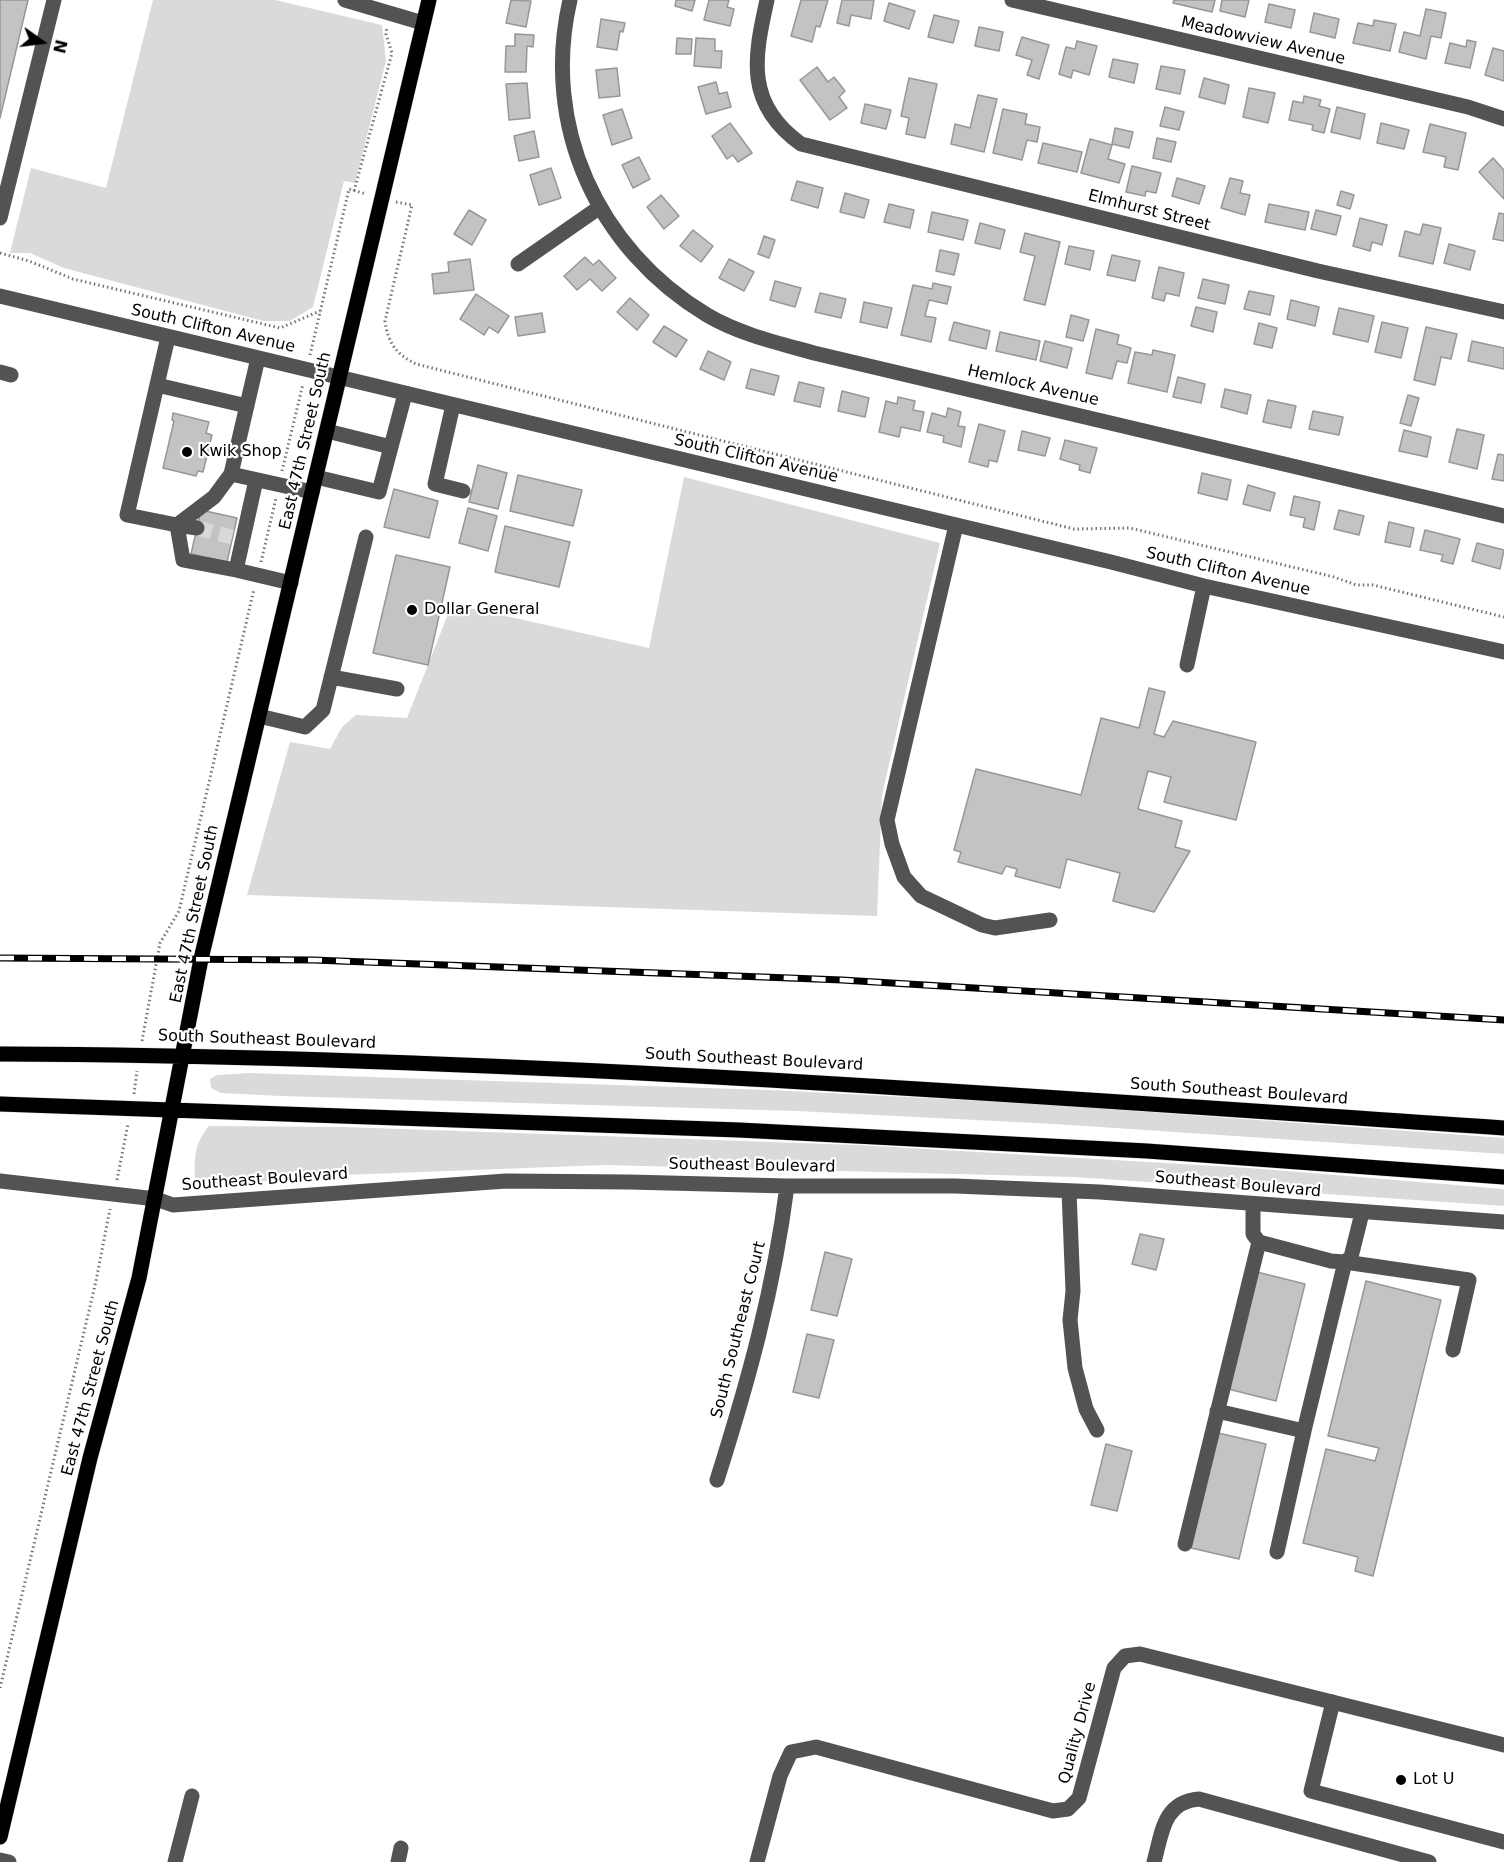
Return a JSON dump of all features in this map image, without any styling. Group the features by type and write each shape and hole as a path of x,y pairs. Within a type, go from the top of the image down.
{"main road":[{"name":"East 47th Street South","path":"0,1836 49,1622 140,1278 174,1112 201,959 429,0"},
{"name":"South Southeast Boulevard","path":"0,1054 184,1056 513,1066 771,1078 1504,1128"},
{"path":"0,1104 174,1112 739,1130 1147,1151 1504,1177"}],"street":[{"path":"0,218 54,0"},
{"name":"Hemlock Avenue","path":"570,0 561,47 564,108 573,147 600,207 625,243 672,291 709,316 765,339 1504,516"},
{"name":"Elmhurst Street","path":"767,0 757,47 756,71 762,93 772,114 789,135 810,147 1309,268 1504,312"},
{"name":"Meadowview Avenue","path":"1012,0 1468,107 1504,119"},
{"path":"355,1 423,23"},
{"path":"518,264 600,207"},
{"name":"South Clifton Avenue","path":"0,297 1204,586 1504,652"},
{"path":"168,337 127,515 197,528"},
{"path":"177,525 214,497 231,474 258,358"},
{"path":"157,385 247,406"},
{"path":"231,474 279,484 314,484 379,492 405,393"},
{"path":"453,405 435,484 463,491"},
{"path":"327,431 391,447"},
{"path":"237,570 238,538 256,480"},
{"path":"177,525 183,560 291,582"},
{"path":"956,525 886,820 904,877 921,896 959,915 995,928 1050,920"},
{"path":"259,716 305,727 323,710 366,537"},
{"path":"1186,665 1204,586"},
{"path":"331,677 397,689"},
{"name":"Southeast Boulevard","path":"0,1181 156,1199 173,1205 506,1181 787,1186 955,1186 1069,1191 1504,1222"},
{"name":"South Southeast Court","path":"717,1480 764,1317 777,1261 787,1186"},
{"path":"1069,1191 1072,1282 1070,1320 1075,1368 1086,1409 1097,1430"},
{"path":"1253,1204 1253,1234 1259,1242 1331,1261 1469,1280 1453,1350"},
{"path":"1277,1552 1346,1262 1356,1245 1362,1213"},
{"path":"1185,1544 1259,1242"},
{"path":"1217,1411 1304,1431"},
{"name":"Quality Drive","path":"757,1862 780,1776 791,1752 816,1747 1053,1811 1068,1809 1079,1798 1114,1668 1125,1656 1140,1654 1504,1745"},
{"path":"1333,1702 1311,1791 1504,1842"},
{"path":"175,1862 192,1796"},
{"path":"1154,1862 1166,1820 1175,1807 1185,1800 1199,1799 1429,1862"},
{"path":"0,1860 9,1862"}],"path":[{"path":"354,190 392,53 386,34 391,13"},
{"path":"0,1688 96,1281 131,1110 160,943 179,911 349,189 412,206 385,321 387,337 399,355 416,364 1074,529 1130,528 1334,576 1356,585 1373,585 1504,617"},
{"path":"0,253 29,261 73,279 280,328 320,311"}],"shaded area":[{"path":"153,0 275,0 382,25 386,61 355,183 344,181 313,307 290,321 263,321 64,268 30,253 10,253 31,168 106,188"},
{"path":"684,477 940,543 882,795 877,916 247,895 290,742 330,749 342,727 356,715 407,718 452,604 649,648"},
{"path":"249,1073 769,1090 1024,1103 1504,1138 1504,1154 1055,1124 797,1111 281,1096 221,1093 211,1088 210,1079 217,1075"},
{"path":"209,1126 344,1127 858,1145 1250,1168 1504,1189 1504,1206 1074,1177 604,1165 317,1176 220,1186 207,1185 195,1178 196,1150"}],"building":[{"path":"0,0 28,0 0,118"},
{"path":"511,0 531,1 526,27 506,23"},
{"path":"676,0 695,0 692,11 675,6"},
{"path":"709,0 729,0 727,7 734,9 730,26 704,20"},
{"path":"801,0 828,0 820,27 816,26 812,42 791,36"},
{"path":"842,0 874,0 871,19 851,15 849,26 837,23"},
{"path":"1174,0 1215,0 1212,12 1173,3"},
{"path":"1222,0 1249,0 1245,17 1220,11"},
{"path":"889,3 915,11 909,29 884,21"},
{"path":"1269,4 1295,10 1291,28 1265,22"},
{"path":"1426,9 1446,13 1441,38 1431,36 1426,59 1399,52 1404,32 1420,36"},
{"path":"1314,13 1339,19 1335,38 1310,32"},
{"path":"934,15 959,21 953,43 928,37"},
{"path":"601,19 625,23 623,32 620,31 617,50 597,47"},
{"path":"1374,20 1396,24 1390,51 1353,43 1358,23 1373,26"},
{"path":"979,27 1003,32 999,51 975,46"},
{"path":"515,34 534,35 533,47 527,46 526,72 505,72 506,46 515,46"},
{"path":"1022,37 1049,45 1039,79 1027,75 1032,60 1016,55"},
{"path":"677,38 692,39 691,54 676,54"},
{"path":"696,38 715,39 715,51 722,51 721,68 694,66"},
{"path":"1467,40 1476,42 1470,68 1445,63 1450,43 1466,47"},
{"path":"1077,41 1097,46 1089,75 1073,70 1071,78 1059,74 1066,47 1075,49"},
{"path":"1493,48 1504,51 1504,81 1485,75"},
{"path":"1113,59 1138,64 1134,83 1109,77"},
{"path":"1161,66 1185,70 1180,94 1156,89"},
{"path":"817,67 828,82 834,77 845,91 839,97 847,108 830,120 800,80"},
{"path":"617,68 620,96 599,98 596,70"},
{"path":"909,78 937,84 925,138 906,134 909,118 901,116"},
{"path":"1204,78 1229,85 1225,104 1199,97"},
{"path":"716,82 719,94 727,92 731,107 706,114 698,87"},
{"path":"527,83 530,118 509,120 506,84"},
{"path":"1249,88 1275,93 1268,123 1243,117"},
{"path":"978,95 997,99 984,152 951,144 955,124 970,128"},
{"path":"1304,96 1321,100 1319,106 1330,109 1324,133 1312,130 1313,125 1289,120 1293,101 1303,103"},
{"path":"865,104 891,110 886,129 861,123"},
{"path":"1165,107 1184,112 1179,130 1160,126"},
{"path":"1337,107 1365,114 1360,139 1331,132"},
{"path":"622,109 632,138 612,145 603,115"},
{"path":"1003,109 1027,114 1025,124 1040,127 1037,142 1027,140 1022,160 993,153"},
{"path":"730,123 752,153 738,162 733,155 727,159 712,136"},
{"path":"1381,123 1409,130 1404,149 1377,143"},
{"path":"1430,124 1466,133 1458,170 1444,167 1446,157 1423,152"},
{"path":"1115,128 1133,132 1129,148 1112,144"},
{"path":"534,131 539,157 519,161 514,136"},
{"path":"1157,138 1176,142 1171,162 1153,158"},
{"path":"1090,139 1112,145 1108,159 1125,164 1119,183 1081,173"},
{"path":"1043,143 1082,152 1077,172 1038,163"},
{"path":"639,157 650,179 633,188 622,165"},
{"path":"1493,158 1504,170 1504,199 1479,172"},
{"path":"1132,166 1161,173 1156,193 1146,191 1145,196 1126,192"},
{"path":"551,168 561,198 539,205 530,175"},
{"path":"1177,178 1205,186 1199,204 1172,196"},
{"path":"1230,178 1243,181 1240,193 1250,195 1245,215 1221,208"},
{"path":"797,181 823,188 818,208 791,200"},
{"path":"1341,191 1354,195 1350,209 1337,205"},
{"path":"845,193 869,200 864,218 840,212"},
{"path":"661,195 679,216 664,229 647,207"},
{"path":"889,204 914,210 910,228 884,222"},
{"path":"1269,204 1309,212 1305,230 1265,222"},
{"path":"469,210 486,220 472,245 454,234"},
{"path":"1316,210 1341,216 1336,235 1311,229"},
{"path":"932,212 968,220 963,240 928,232"},
{"path":"1499,213 1504,214 1504,241 1493,239"},
{"path":"1360,218 1387,225 1382,245 1372,242 1370,251 1353,246"},
{"path":"980,223 1005,230 1000,249 975,243"},
{"path":"1423,224 1441,228 1433,264 1399,256 1405,231 1420,235"},
{"path":"693,230 713,246 701,262 680,246"},
{"path":"1025,233 1060,242 1045,305 1024,300 1035,256 1020,252"},
{"path":"764,236 775,240 769,258 758,254"},
{"path":"1449,244 1475,251 1470,270 1444,263"},
{"path":"1069,246 1094,251 1090,270 1065,264"},
{"path":"940,250 959,254 954,275 936,271"},
{"path":"1112,255 1140,261 1135,281 1107,275"},
{"path":"585,257 593,265 599,260 616,278 602,291 590,279 577,290 564,276"},
{"path":"470,259 474,290 434,294 432,274 449,272 448,262"},
{"path":"729,259 754,272 744,291 719,278"},
{"path":"1159,267 1184,273 1179,296 1166,293 1164,301 1152,298"},
{"path":"1203,279 1229,285 1225,304 1198,298"},
{"path":"775,281 801,288 795,307 770,300"},
{"path":"933,283 951,287 947,304 929,300 925,316 936,318 931,342 901,335 913,285 932,289"},
{"path":"1249,291 1274,296 1270,315 1244,309"},
{"path":"820,293 846,299 841,318 815,312"},
{"path":"476,294 509,316 498,333 489,327 484,335 460,319"},
{"path":"630,298 649,315 637,330 617,312"},
{"path":"1291,300 1319,307 1315,326 1287,319"},
{"path":"864,302 892,308 887,328 860,322"},
{"path":"1196,307 1217,312 1213,332 1191,326"},
{"path":"1339,308 1374,316 1368,342 1333,334"},
{"path":"542,313 545,332 518,336 515,317"},
{"path":"1071,315 1089,320 1083,341 1066,337"},
{"path":"954,322 990,331 986,349 949,340"},
{"path":"1382,322 1408,328 1401,358 1375,352"},
{"path":"1259,323 1277,328 1272,348 1254,344"},
{"path":"664,326 687,340 676,357 653,342"},
{"path":"1426,327 1457,334 1451,359 1441,357 1435,385 1414,380"},
{"path":"1096,329 1119,335 1117,344 1131,348 1127,363 1117,361 1112,379 1086,373"},
{"path":"1000,332 1040,341 1036,360 996,351"},
{"path":"1045,341 1072,348 1067,368 1040,361"},
{"path":"1472,341 1504,348 1504,369 1468,361"},
{"path":"1153,350 1175,355 1167,392 1128,383 1135,352 1152,355"},
{"path":"708,351 731,362 724,380 700,369"},
{"path":"751,369 779,376 774,395 746,388"},
{"path":"1178,377 1205,384 1201,403 1173,397"},
{"path":"799,382 824,388 820,407 794,401"},
{"path":"1225,389 1251,395 1247,414 1221,407"},
{"path":"842,391 869,398 865,417 838,411"},
{"path":"1408,395 1419,398 1411,426 1400,423"},
{"path":"898,397 915,401 913,410 924,412 920,431 901,427 899,437 879,432 886,401 897,404"},
{"path":"1268,400 1296,406 1291,428 1263,422"},
{"path":"948,408 961,412 958,426 965,427 961,447 943,442 944,436 927,432 932,413 946,417"},
{"path":"1313,411 1343,417 1339,435 1309,429"},
{"name":"Kwik Shop","path":"173,413 209,422 206,433 212,435 203,472 198,471 196,476 163,468 174,421 172,420"},
{"path":"979,424 1005,431 997,462 989,460 988,467 969,462"},
{"path":"1457,429 1484,435 1477,469 1449,462"},
{"path":"1404,430 1431,437 1427,457 1399,451"},
{"path":"1022,431 1050,438 1045,456 1018,450"},
{"path":"1065,440 1097,448 1090,473 1079,470 1080,465 1060,459"},
{"path":"1498,454 1504,455 1504,481 1492,479"},
{"path":"478,465 507,473 498,509 469,502"},
{"path":"1202,473 1231,480 1227,500 1198,493"},
{"path":"518,475 582,490 573,526 510,511"},
{"path":"1248,485 1275,493 1270,511 1243,504"},
{"path":"394,489 438,501 429,538 384,527"},
{"path":"1294,496 1320,502 1314,530 1303,527 1305,518 1290,515"},
{"path":"468,508 497,516 488,551 459,543"},
{"name":"Kwik Shop","path":"201,510 237,518 227,562 191,554"},
{"path":"1339,510 1364,516 1359,535 1334,529"},
{"path":"1389,522 1414,528 1410,547 1385,542"},
{"path":"505,526 570,542 559,587 495,572"},
{"path":"1425,530 1460,539 1453,564 1441,561 1443,555 1420,550"},
{"path":"1477,543 1504,550 1500,569 1472,561"},
{"name":"Dollar General","path":"396,555 450,567 428,665 373,653"},
{"path":"1149,688 1165,692 1154,734 1164,737 1173,721 1256,742 1236,820 1164,802 1171,777 1148,771 1138,809 1182,821 1175,847 1190,851 1154,912 1113,901 1120,873 1067,859 1060,888 1015,876 1017,869 1006,866 1002,874 958,862 961,852 954,850 976,769 1081,795 1101,718 1139,728"},
{"path":"1140,1234 1164,1239 1156,1270 1132,1264"},
{"path":"825,1252 852,1259 837,1316 811,1310"},
{"path":"1257,1272 1305,1284 1276,1401 1228,1389"},
{"path":"1366,1281 1441,1300 1373,1576 1355,1571 1358,1557 1303,1543 1326,1449 1375,1461 1379,1448 1328,1436"},
{"path":"807,1334 834,1340 819,1398 793,1392"},
{"path":"1218,1433 1266,1444 1239,1559 1191,1548"},
{"path":"1106,1444 1132,1451 1117,1511 1091,1505"}],"tunnel":[{"path":"197,528 232,537"}],"railway":[{"path":"0,958 313,960 842,980 1504,1020"}],"place":[{"name":"Kwik Shop","path":"187,452"},
{"name":"Dollar General","path":"412,610"},
{"name":"Lot U","path":"1401,1780"}]}
